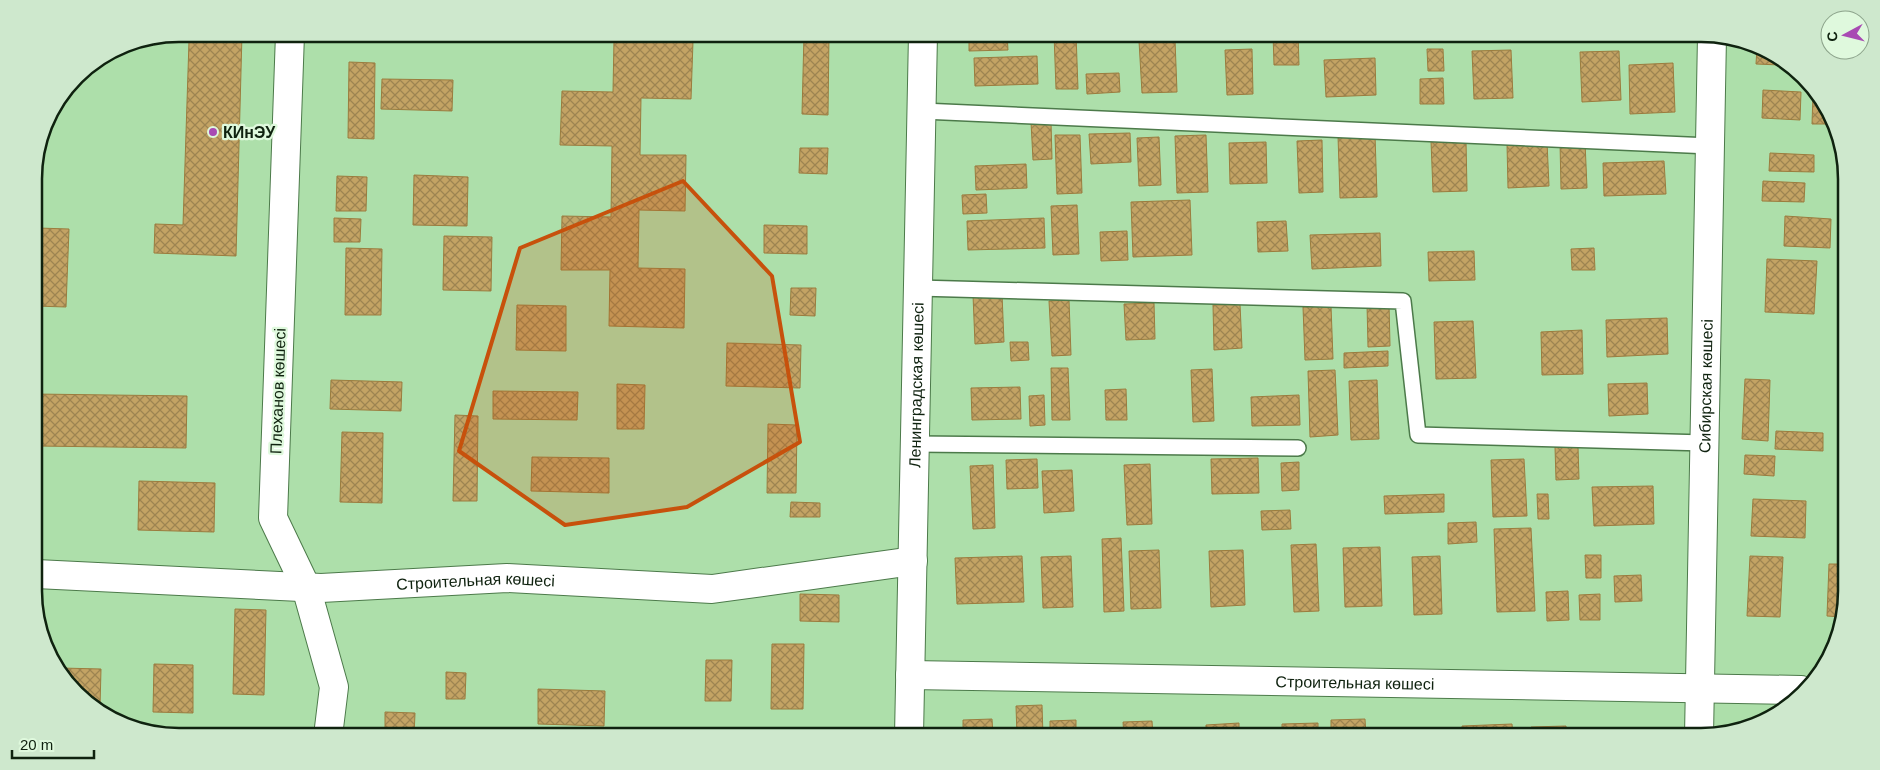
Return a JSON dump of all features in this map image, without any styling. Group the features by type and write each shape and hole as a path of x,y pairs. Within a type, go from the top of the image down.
{"street":[{"name":"Плеханов көшесі","path":"290,43 273,518 306,587 334,687 329,728"},
{"name":"Ленинградская көшесі","path":"909,728 924,43"},
{"name":"Сибирская көшесі","path":"1700,727 1712,44"},
{"name":"Строительная көшесі","path":"43,574 321,588 507,578 712,589 912,560"},
{"name":"Строительная көшесі","path":"910,675 1794,690"}],"lane":[{"path":"922,111 1710,146"},
{"path":"918,288 1403,301 1418,435 1705,443"},
{"path":"915,444 1298,448"}],"highlighted area":[{"path":"683,181 772,276 800,442 687,507 565,525 459,451 520,248"}],"building":[{"name":"КИнЭУ","path":"189,43 242,43 236,256 154,253 155,224 183,225"},
{"path":"614,43 693,43 691,99 641,98 640,155 686,155 685,211 639,210 638,268 685,269 684,328 609,326 610,270 561,270 562,216 611,217 612,146 560,145 562,91 613,92"},
{"path":"804,43 829,43 828,115 802,114"},
{"path":"969,43 1008,43 1008,50 969,51"},
{"path":"1054,43 1076,43 1078,89 1056,89"},
{"path":"1139,43 1175,43 1177,92 1142,93"},
{"path":"1273,43 1298,43 1299,65 1274,65"},
{"path":"1252,49 1253,94 1227,95 1225,50"},
{"path":"1427,49 1443,49 1444,71 1428,71"},
{"path":"1511,50 1513,98 1474,99 1472,51"},
{"path":"1619,51 1621,100 1582,102 1580,52"},
{"path":"1757,55 1775,65 1756,64"},
{"path":"1037,56 1038,84 975,86 974,58"},
{"path":"1375,58 1376,95 1326,97 1324,60"},
{"path":"349,62 375,63 374,139 348,138"},
{"path":"1673,63 1675,112 1630,114 1629,65"},
{"path":"1119,73 1120,92 1087,94 1086,74"},
{"path":"1443,78 1444,104 1420,104 1420,79"},
{"path":"382,79 453,80 452,111 381,109"},
{"path":"1763,90 1801,92 1800,120 1762,118"},
{"path":"1813,102 1826,124 1812,124"},
{"path":"1031,122 1051,122 1052,159 1033,160"},
{"path":"1130,133 1131,162 1091,164 1089,134"},
{"path":"1055,135 1080,135 1082,193 1057,194"},
{"path":"1206,135 1208,192 1177,193 1175,136"},
{"path":"1375,135 1377,197 1340,198 1338,136"},
{"path":"1159,137 1161,185 1139,186 1137,138"},
{"path":"1322,140 1323,192 1299,193 1297,141"},
{"path":"1466,140 1467,191 1433,192 1431,141"},
{"path":"1266,142 1267,183 1230,184 1229,143"},
{"path":"1547,142 1549,186 1508,188 1507,144"},
{"path":"1560,142 1585,142 1587,188 1561,189"},
{"path":"800,148 828,148 827,174 799,173"},
{"path":"1770,153 1814,155 1814,172 1769,171"},
{"path":"1664,161 1666,194 1604,196 1603,163"},
{"path":"1026,164 1027,188 976,190 975,166"},
{"path":"414,175 468,177 467,226 413,225"},
{"path":"337,176 367,177 366,211 336,211"},
{"path":"1763,181 1805,183 1804,202 1762,201"},
{"path":"986,194 987,213 963,214 962,195"},
{"path":"1190,200 1192,255 1133,257 1131,202"},
{"path":"1077,205 1079,254 1053,255 1051,206"},
{"path":"1785,216 1831,219 1830,248 1784,246"},
{"path":"334,218 361,219 360,242 334,242"},
{"path":"1044,218 1045,248 968,250 967,221"},
{"path":"1286,221 1288,251 1258,252 1257,222"},
{"path":"764,225 807,226 807,254 764,253"},
{"path":"43,228 69,229 66,307 43,306"},
{"path":"1127,231 1128,260 1101,261 1100,232"},
{"path":"1380,233 1381,266 1312,269 1310,235"},
{"path":"444,236 492,237 491,291 443,290"},
{"path":"346,248 382,249 381,315 345,315"},
{"path":"1594,248 1595,270 1572,270 1571,249"},
{"path":"1474,251 1475,280 1429,281 1428,252"},
{"path":"1767,259 1817,261 1814,314 1765,312"},
{"path":"791,288 816,288 815,316 790,315"},
{"path":"1002,294 1004,342 975,344 973,295"},
{"path":"1069,300 1071,355 1052,356 1049,301"},
{"path":"1154,303 1155,339 1126,340 1124,304"},
{"path":"1389,303 1390,346 1368,347 1367,304"},
{"path":"1240,304 1242,348 1214,350 1213,305"},
{"path":"517,305 566,306 566,351 516,350"},
{"path":"1331,306 1333,359 1305,360 1303,307"},
{"path":"1667,318 1668,354 1607,357 1606,320"},
{"path":"1473,321 1476,378 1436,379 1434,322"},
{"path":"1582,330 1583,374 1542,375 1541,332"},
{"path":"1010,342 1028,342 1029,360 1011,361"},
{"path":"727,343 801,345 800,388 726,386"},
{"path":"1388,351 1388,366 1344,368 1344,353"},
{"path":"1051,368 1068,368 1070,420 1052,420"},
{"path":"1212,369 1214,421 1193,422 1191,370"},
{"path":"1335,370 1338,435 1310,437 1308,371"},
{"path":"1745,379 1770,380 1768,441 1742,439"},
{"path":"331,380 402,382 401,411 330,409"},
{"path":"1377,380 1379,439 1351,440 1349,381"},
{"path":"1647,383 1648,414 1609,416 1608,384"},
{"path":"617,384 645,385 644,429 617,429"},
{"path":"1020,387 1021,419 972,420 971,388"},
{"path":"1126,389 1127,420 1106,420 1105,390"},
{"path":"493,391 578,392 577,420 493,419"},
{"path":"43,394 187,396 186,448 43,446"},
{"path":"1044,395 1045,425 1030,426 1029,396"},
{"path":"1299,395 1300,425 1252,426 1251,397"},
{"path":"455,415 478,416 477,501 453,501"},
{"path":"768,424 797,425 796,493 767,493"},
{"path":"1776,431 1823,433 1823,451 1775,449"},
{"path":"342,432 383,433 382,503 340,502"},
{"path":"1555,447 1578,447 1579,479 1556,480"},
{"path":"1745,455 1775,456 1774,476 1744,474"},
{"path":"532,457 609,458 609,493 531,491"},
{"path":"1258,458 1259,493 1212,494 1211,459"},
{"path":"1037,459 1038,488 1007,489 1006,460"},
{"path":"1524,459 1527,516 1493,517 1491,460"},
{"path":"1299,462 1299,490 1282,491 1281,463"},
{"path":"1150,464 1152,524 1127,525 1124,465"},
{"path":"993,465 995,528 973,529 970,466"},
{"path":"1072,470 1074,511 1044,513 1042,471"},
{"path":"139,481 215,483 214,532 138,530"},
{"path":"1653,486 1654,524 1594,526 1592,487"},
{"path":"1444,494 1444,512 1385,514 1384,496"},
{"path":"1537,494 1548,494 1549,519 1538,519"},
{"path":"1753,499 1806,501 1805,538 1751,536"},
{"path":"791,502 820,503 820,517 790,517"},
{"path":"1290,510 1291,529 1262,530 1261,511"},
{"path":"1476,522 1477,542 1448,544 1448,523"},
{"path":"1531,528 1535,611 1497,612 1494,529"},
{"path":"1121,538 1124,611 1104,612 1102,539"},
{"path":"1316,544 1319,611 1294,612 1291,545"},
{"path":"1380,547 1382,606 1345,607 1343,548"},
{"path":"1159,550 1161,608 1131,609 1129,551"},
{"path":"1243,550 1245,605 1211,607 1209,551"},
{"path":"1585,555 1601,555 1601,578 1586,578"},
{"path":"1022,556 1024,602 957,604 955,558"},
{"path":"1071,556 1073,607 1043,608 1041,557"},
{"path":"1440,556 1442,614 1414,615 1412,557"},
{"path":"1750,556 1783,557 1780,617 1747,616"},
{"path":"1829,564 1838,564 1835,617 1827,616"},
{"path":"1641,575 1642,601 1615,602 1614,576"},
{"path":"1568,591 1569,620 1547,621 1546,592"},
{"path":"800,594 839,595 839,622 800,621"},
{"path":"1600,594 1600,620 1580,620 1579,595"},
{"path":"235,609 266,610 264,695 233,694"},
{"path":"772,644 804,644 803,709 771,709"},
{"path":"706,660 732,660 731,701 705,701"},
{"path":"154,664 193,665 193,713 153,712"},
{"path":"67,668 101,669 100,702 76,681"},
{"path":"446,672 466,673 465,699 446,699"},
{"path":"538,689 605,691 604,726 538,724"},
{"path":"1042,705 1043,727 1017,727 1016,706"},
{"path":"385,712 415,713 414,728 385,728"},
{"path":"992,719 992,727 963,727 963,720"},
{"path":"1365,719 1365,727 1331,727 1331,720"},
{"path":"1076,720 1076,727 1050,727 1050,721"},
{"path":"1152,721 1152,727 1123,727 1123,722"},
{"path":"1239,723 1239,727 1206,727 1206,725"},
{"path":"1318,723 1318,727 1282,727 1282,724"},
{"path":"1512,724 1512,727 1462,727"},
{"path":"1566,726 1566,727 1531,727"}],"place":[{"name":"КИнЭУ","path":"213,132"}]}
